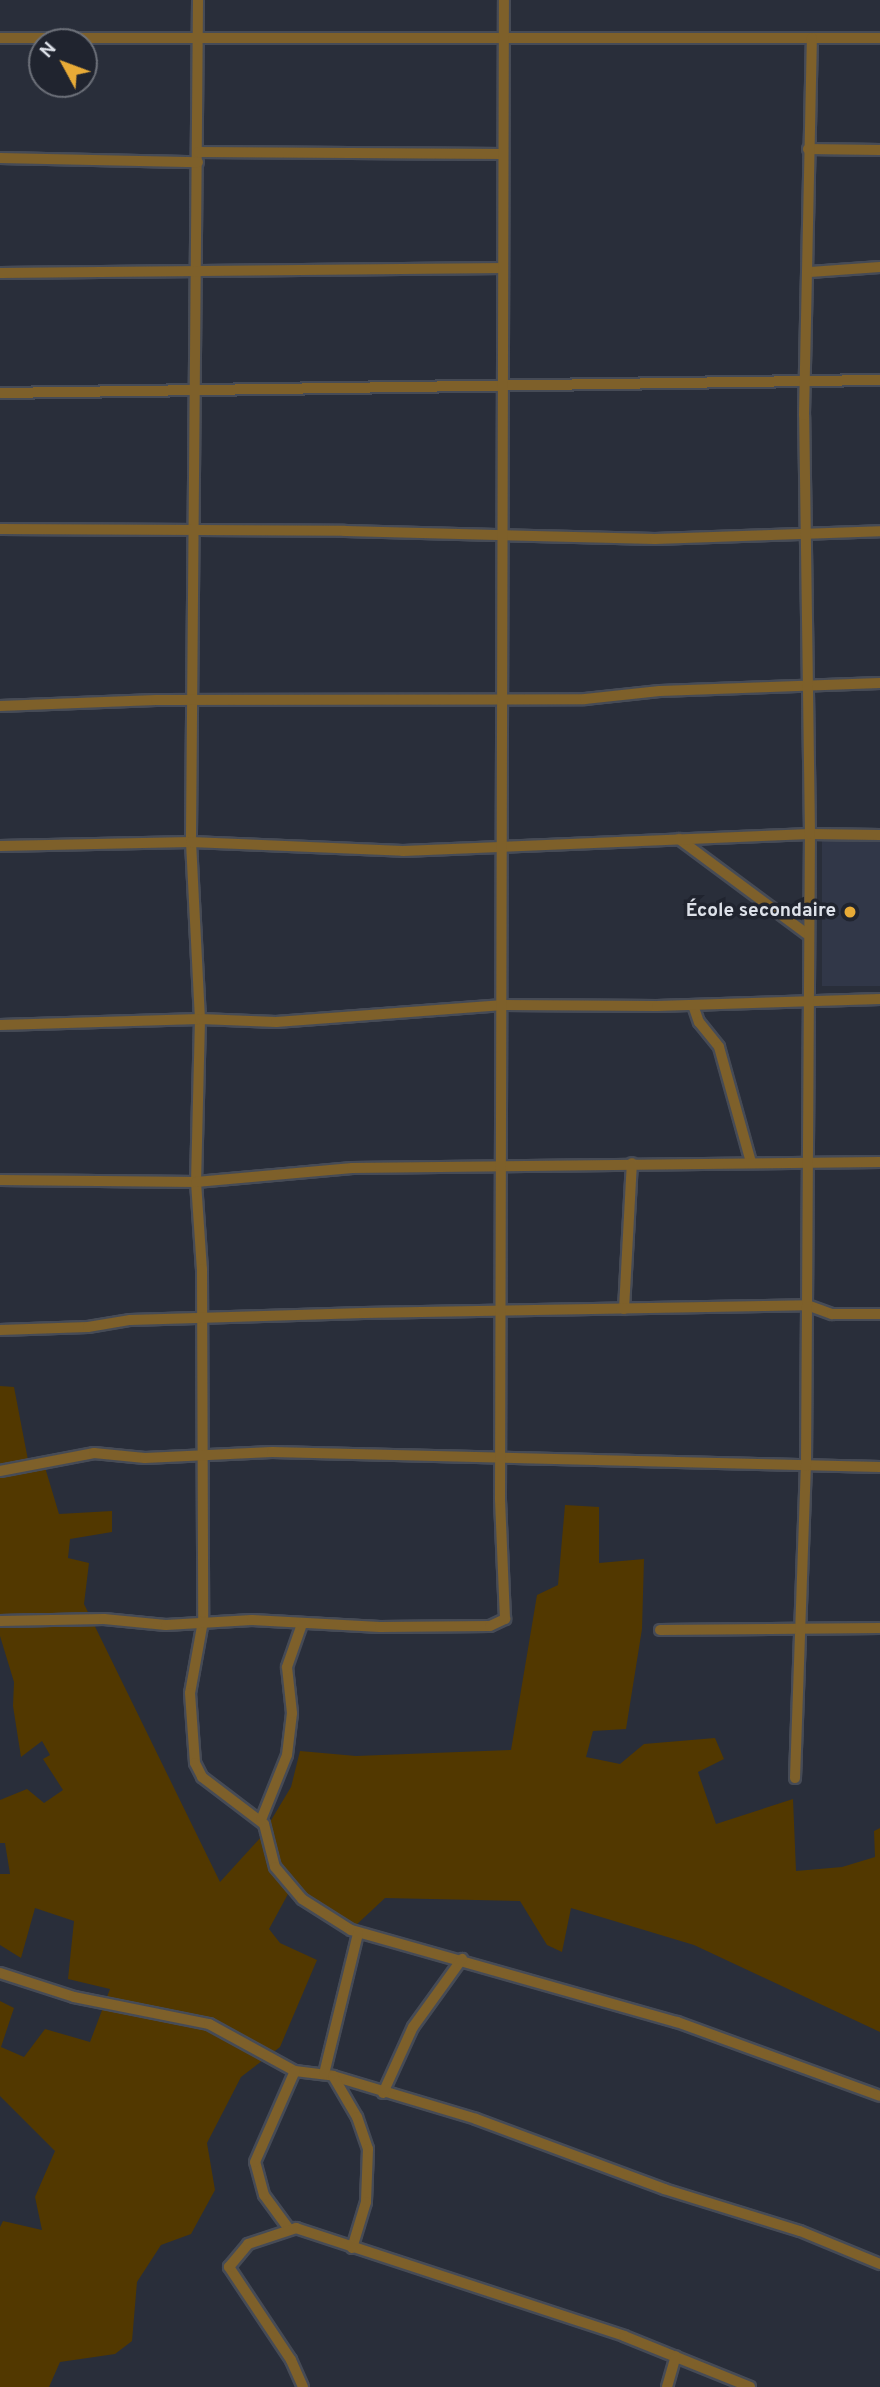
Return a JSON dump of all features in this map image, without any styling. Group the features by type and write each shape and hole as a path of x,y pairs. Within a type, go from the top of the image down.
{"street":[{"path":"198,0 191,842 200,1018 196,1182 203,1317 203,1620 190,1693 195,1763 202,1777 261,1820 275,1867 302,1899 358,1933 462,1959 677,2022 880,2096"},
{"path":"0,1621 104,1619 177,1625 203,1620 302,1624 500,1625 507,1609 501,1536 504,0"},
{"path":"0,38 880,38"},
{"path":"795,1779 803,1625 806,1466 807,934 810,834 807,382 810,272 808,149 812,38"},
{"path":"808,149 880,150"},
{"path":"0,158 502,154"},
{"path":"810,272 880,267"},
{"path":"0,273 503,268"},
{"path":"0,393 195,388 503,387 880,380"},
{"path":"0,530 655,539 880,531"},
{"path":"0,706 191,701 585,699 809,684 880,684"},
{"path":"0,846 191,842 403,851 810,834 880,835"},
{"path":"679,839 807,934"},
{"path":"0,1024 200,1018 354,1019 503,1004 693,1005 880,999"},
{"path":"693,1005 699,1022 719,1047 751,1162"},
{"path":"0,1180 196,1182 326,1169 632,1163 880,1162"},
{"path":"624,1309 632,1163"},
{"path":"0,1330 203,1317 807,1305 832,1314 880,1314"},
{"path":"0,1471 94,1453 145,1458 202,1453 503,1457 880,1467"},
{"path":"261,1820 287,1755 292,1713 288,1667 302,1624"},
{"path":"660,1630 803,1625 880,1628"},
{"path":"352,2248 366,2202 368,2149 358,2117 328,2075 358,1933"},
{"path":"383,2094 413,2027 462,1959"},
{"path":"0,1973 74,1997 209,2024 295,2071 328,2075 383,2094 476,2119 664,2189 790,2227 880,2264"},
{"path":"289,2229 264,2194 255,2162 295,2071"},
{"path":"303,2387 291,2360 229,2267 248,2244 271,2240 289,2229 305,2229 352,2248 490,2290 676,2356 750,2387"},
{"path":"667,2387 676,2356"}],"shaded area":[{"name":"École secondaire","path":"822,839 880,839 880,986 822,986"},
{"path":"0,1386 14,1387 28,1460 44,1464 59,1514 112,1511 112,1532 70,1539 68,1558 89,1563 84,1604 220,1882 261,1837 291,1787 300,1751 356,1756 511,1750 537,1595 558,1585 565,1505 599,1507 599,1563 644,1559 642,1629 626,1729 593,1731 586,1757 620,1764 644,1744 715,1738 724,1759 698,1772 716,1824 793,1799 796,1871 842,1867 875,1857 874,1831 880,1828 880,2032 694,1945 571,1908 562,1952 547,1945 520,1901 385,1898 354,1927 288,1894 269,1929 280,1943 317,1960 280,2047 241,2077 207,2143 215,2190 191,2234 161,2245 137,2282 132,2341 115,2354 60,2362 49,2387 0,2387 0,2227 3,2221 42,2230 35,2197 55,2151 0,2096 0,2001 14,2008 1,2047 24,2057 45,2029 90,2042 110,1989 68,1979 74,1921 35,1908 21,1958 0,1945 0,1874 10,1874 5,1843 0,1843 0,1800 27,1789 44,1803 63,1790 43,1759 50,1755 42,1741 21,1757 13,1706 14,1682 0,1636"}],"place":[{"name":"École secondaire","path":"850,912"}]}
